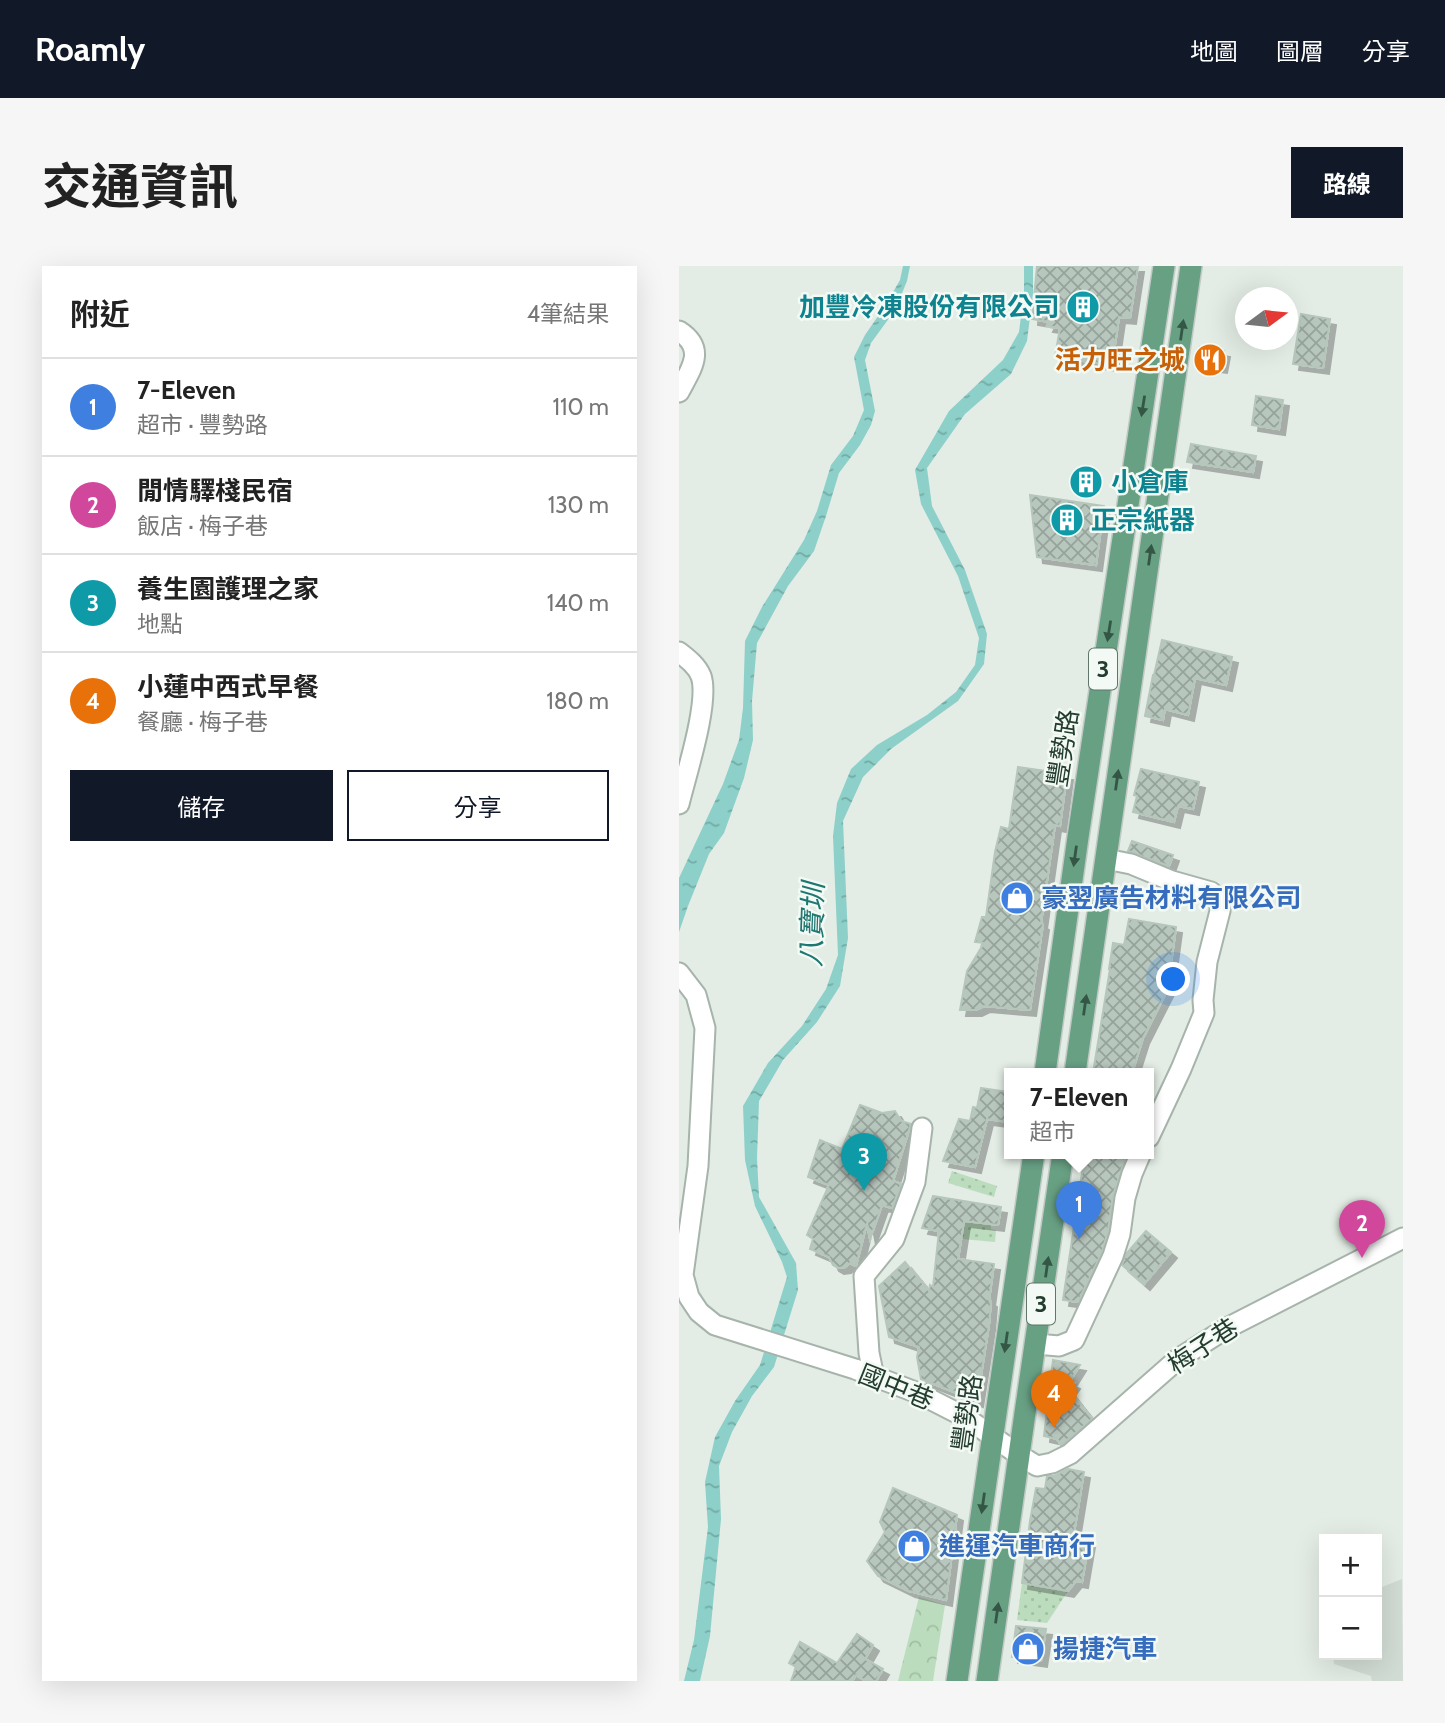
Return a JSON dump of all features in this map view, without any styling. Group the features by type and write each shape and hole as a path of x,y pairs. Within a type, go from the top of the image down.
{"main road":[{"name":"豐勢路","path":"1046,1068 1164,266"},
{"name":"3","path":"1076,1068 1191,266"},
{"name":"豐勢路","path":"957,1681 1033,1159"},
{"name":"3","path":"987,1681 1062,1159"}],"street":[{"path":"679,331 693,344 695,355 692,368 679,392"},
{"path":"679,652 691,661 701,676 704,694 679,804"},
{"path":"1106,859 1131,864 1172,881 1211,892 1220,900 1220,911 1207,962 1204,1013 1154,1126"},
{"name":"國中巷","path":"683,976 696,995 705,1028 698,1166 683,1275 689,1297 699,1312 715,1325 918,1393 965,1417 1019,1455"},
{"path":"874,1377 869,1353 864,1276 894,1239 915,1182 922,1128"},
{"path":"1036,1344 1059,1346 1079,1338 1120,1234 1125,1198 1138,1159"},
{"name":"梅子巷","path":"1019,1455 1037,1466 1052,1463 1070,1454 1178,1359 1227,1328 1403,1238"}],"shaded area":[{"path":"1402,1579 1403,1681 1372,1681 1371,1676 1334,1664 1334,1660 1382,1660 1382,1587"}],"green space":[{"path":"952,1171 997,1186 994,1197 948,1183"},
{"path":"965,1222 991,1225 991,1229 996,1230 995,1242 962,1239"},
{"path":"1022,1583 1068,1591 1047,1623 1017,1620"},
{"path":"919,1597 945,1605 933,1681 898,1681"}],"water":[{"path":"903,266 910,266 907,281 895,310 871,343 865,360 875,411 871,425 839,473 814,551 788,586 757,643 752,701 753,740 744,778 724,833 709,854 679,932 679,878 723,784 739,740 745,641 762,607 804,540 817,511 831,465 853,436 864,410 854,357 900,280"},
{"name":"八寶圳","path":"1024,266 1033,266 1033,293 1027,341 1011,374 965,414 927,468 932,506 965,570 987,634 984,664 958,701 891,749 863,777 843,821 848,938 840,986 817,1022 783,1060 759,1101 759,1197 796,1263 798,1290 774,1367 752,1396 732,1432 719,1466 721,1519 710,1636 700,1681 684,1681 694,1640 708,1527 705,1482 715,1437 735,1401 760,1365 787,1277 755,1206 745,1160 743,1106 768,1063 802,1026 826,989 838,955 833,836 837,803 851,769 877,745 927,715 956,692 975,665 979,638 958,576 921,504 915,470 949,411 1003,360 1019,332"}],"building":[{"name":"加豐冷凍股份有限公司","path":"1037,266 1138,266 1130,318 1119,317 1112,365 1055,357 1060,328 1047,326 1049,322 1032,319"},
{"path":"1301,314 1330,319 1323,368 1293,364 1295,350 1298,350"},
{"name":"活力旺之城","path":"1200,347 1224,351 1221,367 1197,364"},
{"path":"1256,396 1283,400 1279,429 1252,425"},
{"path":"1191,444 1256,456 1253,472 1187,462"},
{"name":"正宗紙器","path":"1030,495 1104,506 1096,565 1037,557"},
{"path":"1162,640 1232,657 1226,685 1195,678 1188,715 1165,709 1163,720 1145,716"},
{"path":"1018,767 1067,774 1060,826 1055,825 1030,1010 984,1006 976,1010 960,1010 967,971 984,943 975,942 982,917 986,917 1001,827 1009,829"},
{"path":"1141,769 1199,782 1193,809 1178,806 1174,822 1133,812 1137,796 1134,795"},
{"path":"1132,841 1173,855 1169,866 1128,851"},
{"path":"1129,919 1176,927 1171,964 1181,965 1179,979 1173,979 1143,1038 1134,1068 1094,1068 1113,943 1124,945"},
{"path":"981,1088 1004,1091 1004,1121 987,1119 975,1167 943,1161 959,1119 970,1121 973,1107 977,1108"},
{"path":"860,1105 882,1113 895,1111 901,1121 911,1124 893,1181 901,1184 892,1208 882,1205 870,1239 867,1223 856,1266 850,1263 838,1268 829,1257 810,1249 813,1239 807,1235 829,1185 808,1177 820,1140 842,1149"},
{"path":"1084,1159 1125,1159 1113,1195 1102,1252 1078,1302 1063,1300"},
{"path":"933,1196 1001,1207 998,1225 964,1221 958,1259 994,1264 989,1325 977,1401 921,1379 917,1357 919,1347 889,1337 879,1286 905,1262 929,1291 930,1285 933,1287 939,1231 922,1228"},
{"path":"1146,1231 1171,1252 1144,1284 1122,1265 1126,1254"},
{"path":"1053,1360 1080,1365 1070,1381 1074,1383 1069,1390 1092,1419 1061,1445 1057,1439 1044,1436"},
{"path":"1068,1469 1084,1472 1073,1539 1089,1541 1082,1582 1076,1581 1068,1591 1022,1583 1036,1488 1045,1489 1047,1476 1054,1476"},
{"name":"進運汽車商行","path":"893,1488 957,1515 946,1600 909,1591 878,1576 867,1561 885,1532 880,1522"},
{"name":"揚捷汽車","path":"1016,1626 1046,1629 1041,1661 1012,1657"},
{"path":"857,1634 873,1645 865,1659 883,1669 876,1681 866,1681 856,1675 852,1681 791,1681 796,1667 789,1663 800,1642 837,1663"}],"place":[{"name":"加豐冷凍股份有限公司","path":"1083,307"},
{"name":"活力旺之城","path":"1210,360"},
{"name":"小倉庫","path":"1086,482"},
{"name":"正宗紙器","path":"1067,520"},
{"name":"豪翌廣告材料有限公司","path":"1017,898"},
{"name":"養生園護理之家","path":"864,1191"},
{"name":"7-Eleven","path":"1079,1239"},
{"name":"閒情驛棧民宿","path":"1362,1258"},
{"name":"小蓮中西式早餐","path":"1054,1428"},
{"name":"進運汽車商行","path":"914,1546"},
{"name":"揚捷汽車","path":"1028,1649"}]}
